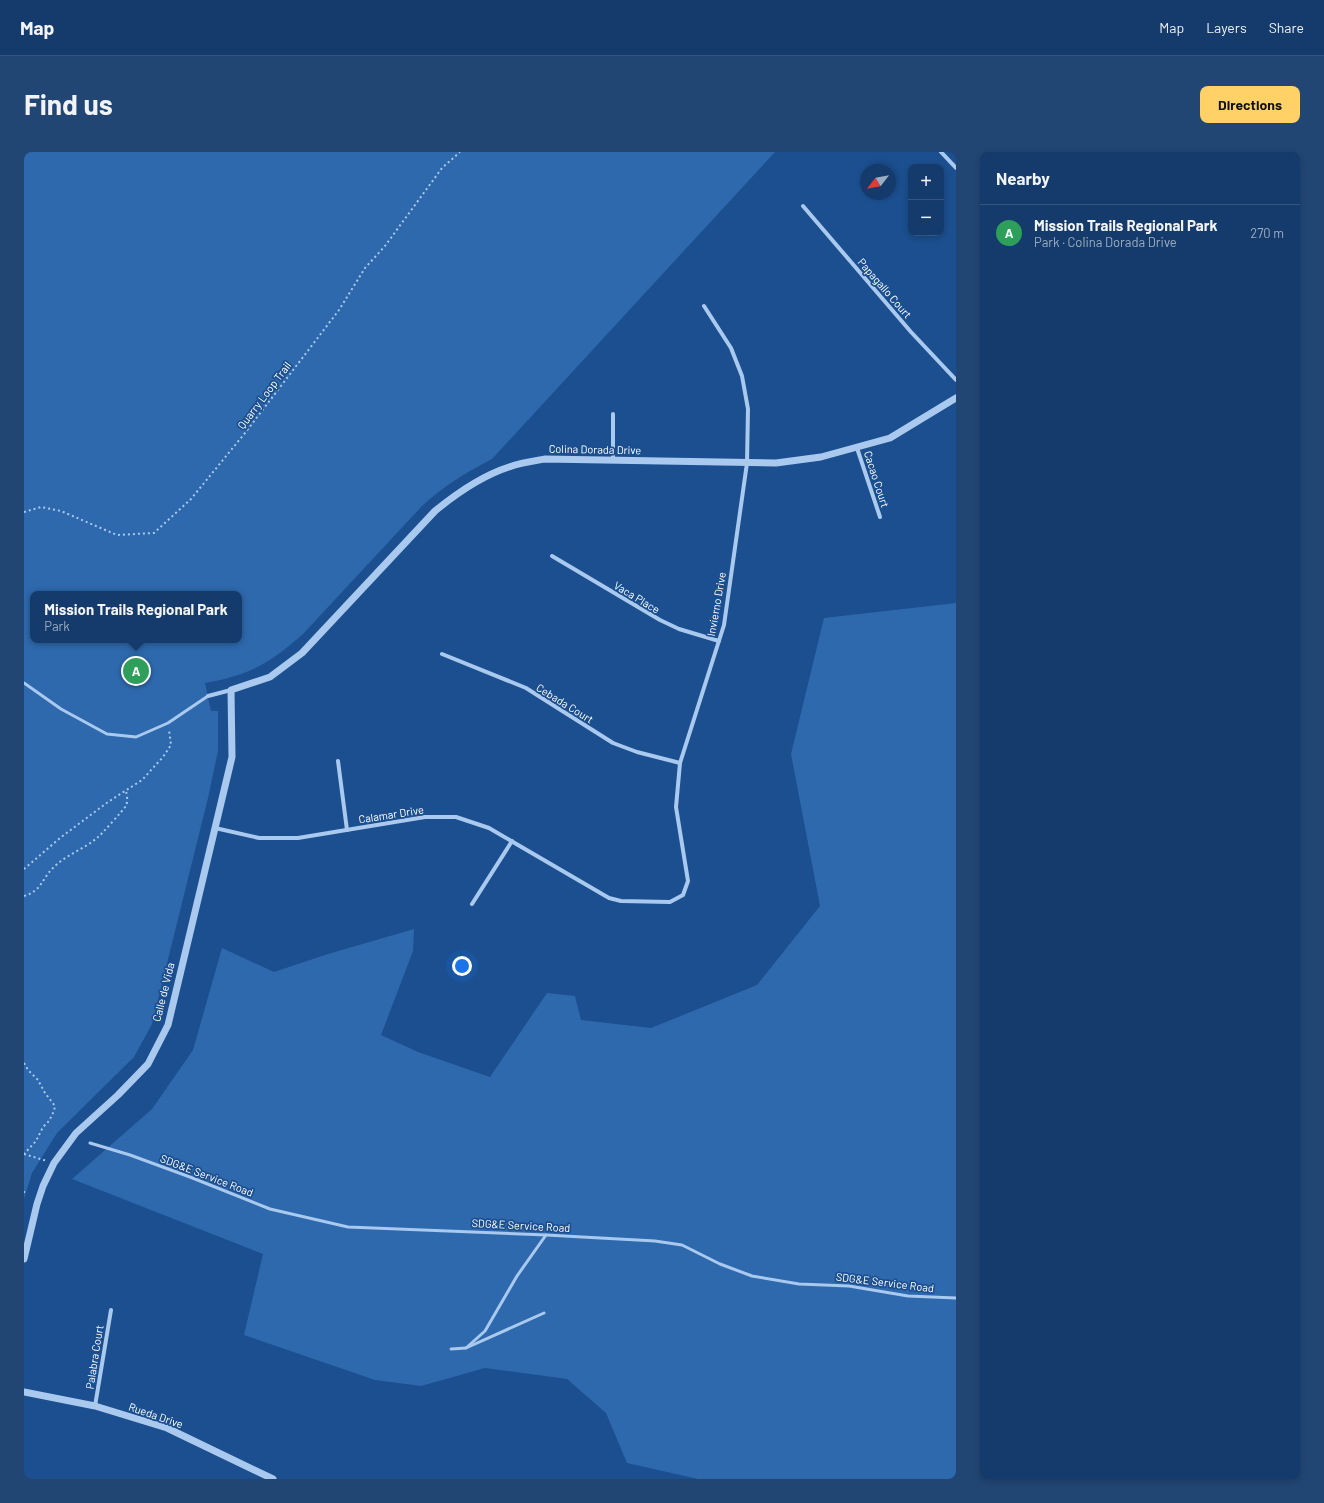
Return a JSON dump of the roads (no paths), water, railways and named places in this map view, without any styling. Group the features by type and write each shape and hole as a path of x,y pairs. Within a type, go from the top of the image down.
{"street":[{"path":"942,152 956,168"},
{"name":"Papagallo Court","path":"803,206 911,332 956,380"},
{"name":"Invierno Drive","path":"670,902 682,895 688,880 676,807 680,763 724,625 747,463 748,408 742,376 731,348 704,306"},
{"name":"Colina Dorada Drive","path":"208,696 270,677 302,653 435,511 456,494 491,473 510,466 545,459 776,463 821,457 890,438 956,398"},
{"path":"613,414 613,461"},
{"name":"Cacao Court","path":"857,448 880,517"},
{"name":"Vaca Place","path":"552,556 660,620 679,629 719,641"},
{"name":"Cebada Court","path":"442,654 526,688 613,743 637,752 680,763"},
{"name":"Calle de Vida","path":"24,1259 37,1204 43,1186 54,1163 76,1132 118,1095 148,1064 168,1025 232,757 231,690"},
{"path":"338,761 347,830"},
{"name":"Calamar Drive","path":"215,828 259,838 298,838 425,816 456,817 489,828 609,898 621,901 670,902"},
{"path":"472,904 512,842"},
{"name":"Palabra Court","path":"95,1406 111,1310"},
{"name":"Rueda Drive","path":"24,1392 95,1406 167,1428 273,1479"}],"lane":[{"path":"24,684 61,709 107,734 136,737 168,723 208,696"},
{"name":"SDG&E Service Road","path":"90,1143 130,1155 183,1174 270,1209 348,1227 655,1241 682,1245 720,1264 752,1276 799,1284 849,1286 908,1296 956,1298"},
{"path":"466,1348 485,1331 517,1276 546,1235"},
{"path":"451,1349 466,1348 544,1313"}],"place":[{"name":"Mission Trails Regional Park","path":"136,671"}]}
